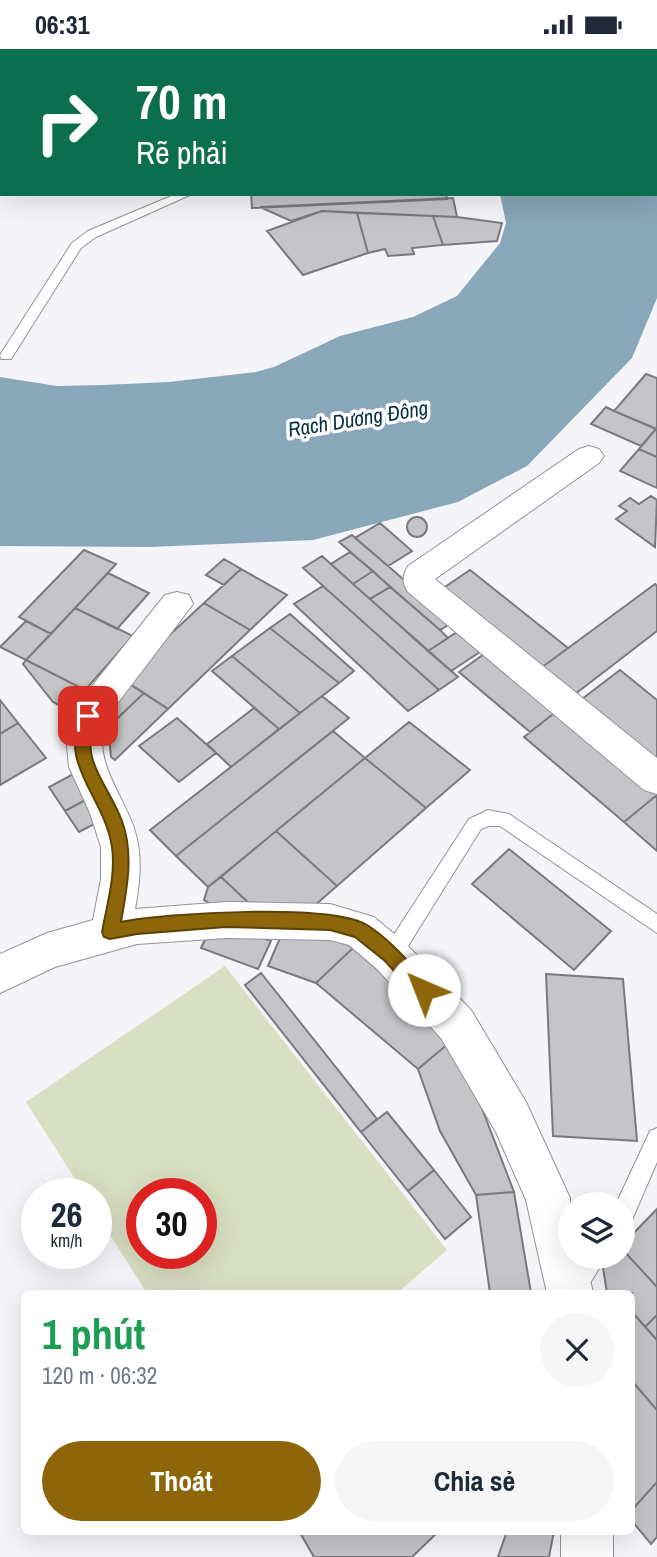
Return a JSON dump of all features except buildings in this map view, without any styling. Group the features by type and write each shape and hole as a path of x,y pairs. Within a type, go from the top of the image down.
{"street":[{"path":"589,456 419,574 419,584 657,779"},
{"path":"110,932 120,881 120,848 114,821 82,758 81,733 88,716 177,604"},
{"path":"0,974 47,951 137,926 226,920 330,922 360,930 391,956 456,1024 511,1117 548,1198 569,1290"},
{"path":"587,1535 587,1557"}],"lane":[{"path":"6,356 76,246 92,234 181,196"},
{"path":"391,956 475,824 488,818 503,819 657,925"},
{"path":"633,1192 657,1137"},
{"path":"572,1290 587,1269"}],"green space":[{"path":"225,966 447,1250 400,1290 145,1290 132,1269 217,1269 217,1178 126,1178 126,1260 112,1238 112,1178 74,1178 26,1102"}],"water":[{"name":"Rạch Dương Đông","path":"500,196 657,196 657,298 632,358 527,466 458,502 313,540 149,547 0,546 0,377 57,386 103,385 169,382 256,372 274,367 340,336 413,317 457,296 500,243 506,223"}],"route":[{"path":"88,716 81,733 82,758 114,821 120,848 120,881 110,932 137,926 226,920 330,922 360,930 391,956 424,990"}]}
